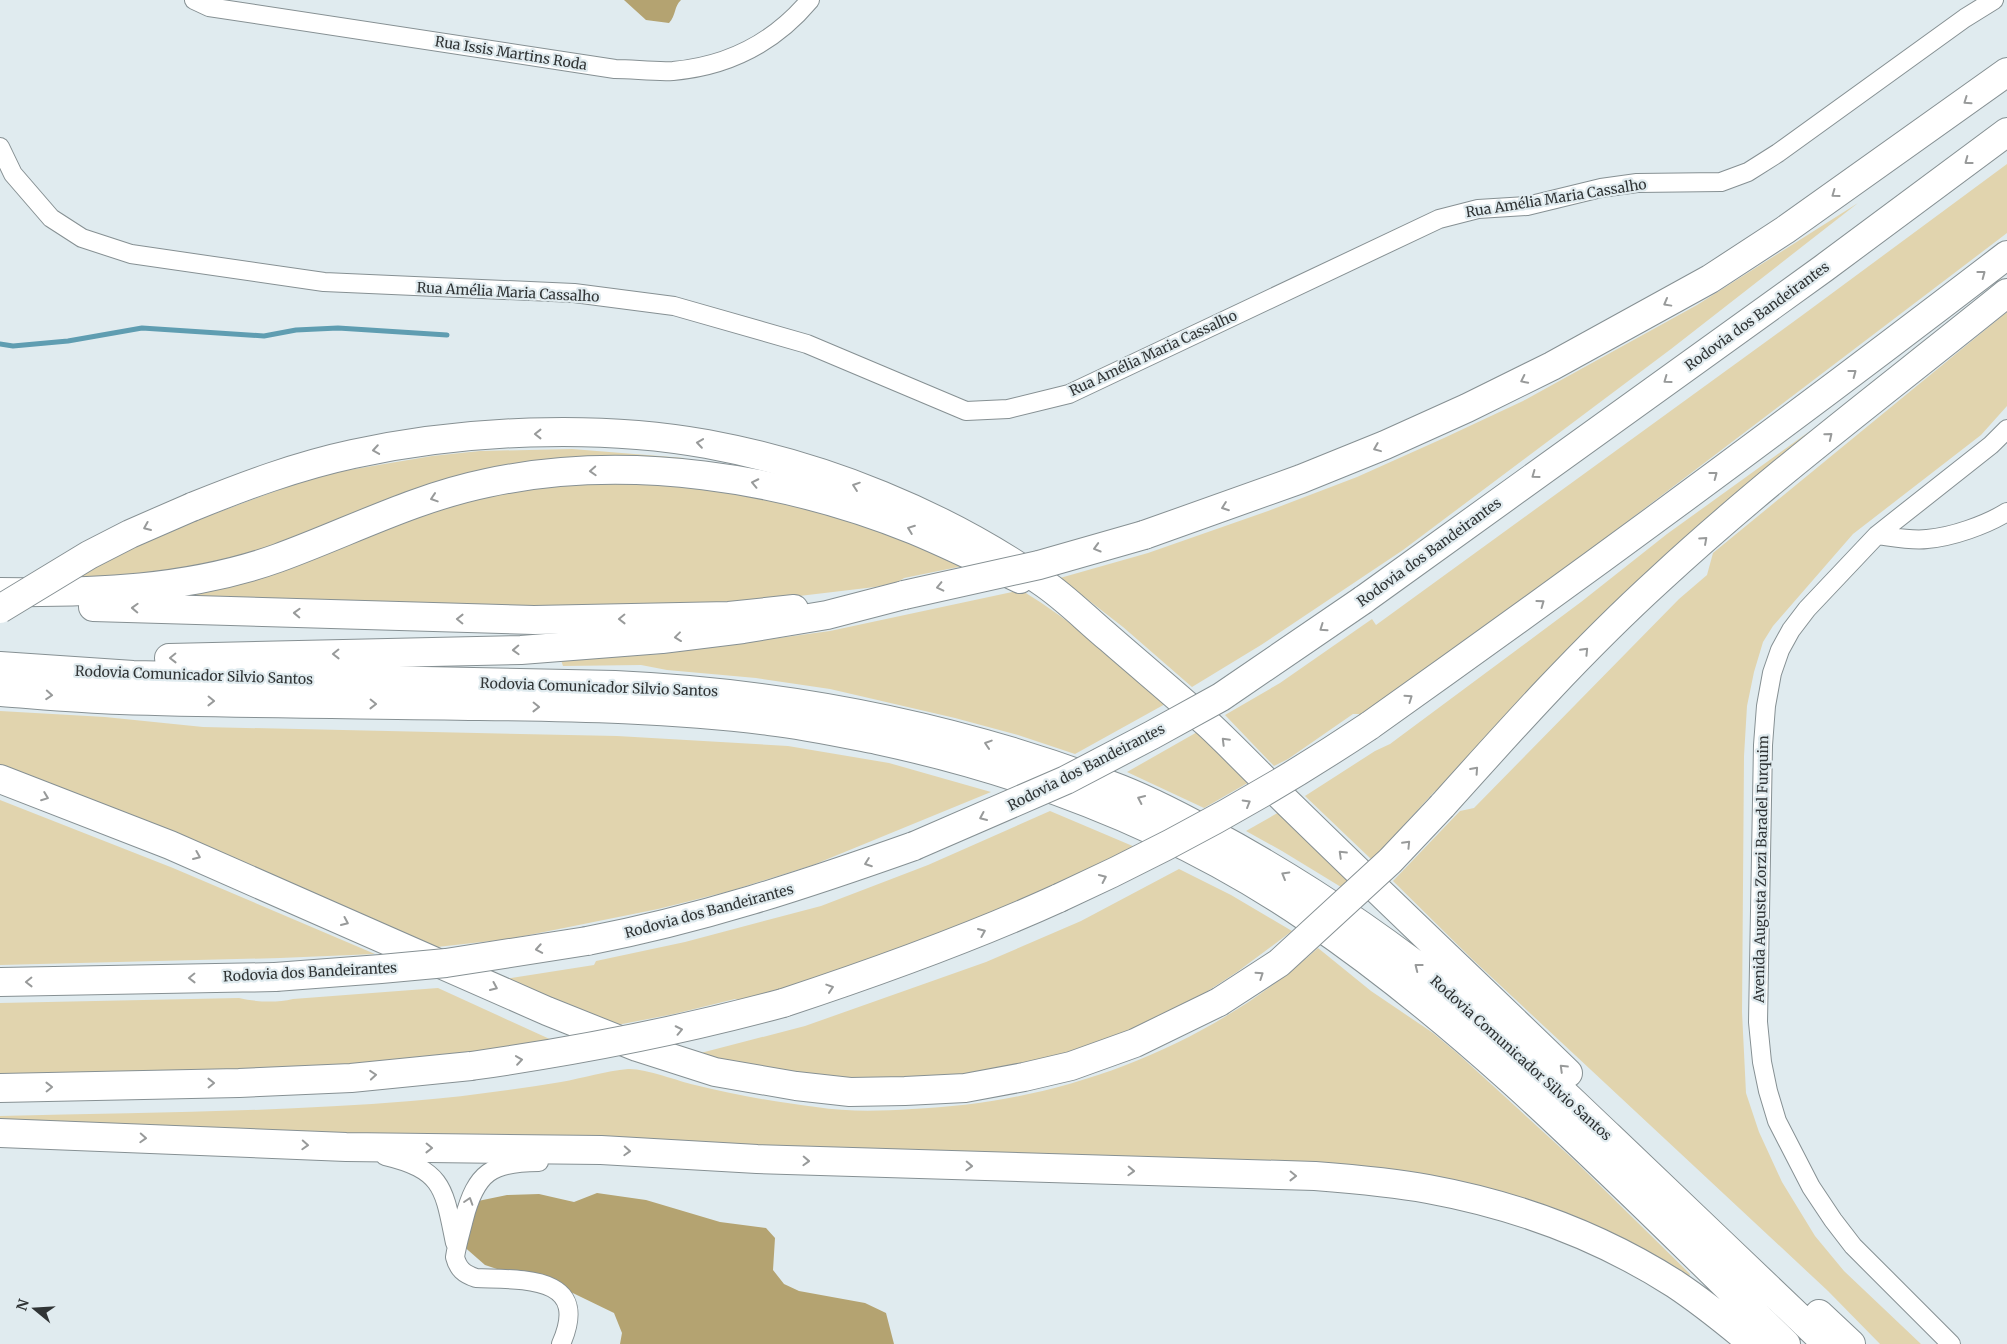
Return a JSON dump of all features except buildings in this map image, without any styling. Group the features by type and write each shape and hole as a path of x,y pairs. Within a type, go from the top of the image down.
{"highway":[{"path":"0,655 134,659 521,650 662,639 743,629 827,615 901,596 1039,565 1144,535 1301,479 1385,445 1467,408 1552,366 1710,279 1785,230 2007,72"},
{"name":"Rodovia dos Bandeirantes","path":"0,982 276,976 381,970 446,963 587,941 715,912 814,882 914,846 1066,780 1221,696 1363,600 1824,268 2007,132"},
{"path":"0,1088 239,1083 351,1078 471,1066 559,1054 705,1024 784,1003 875,973 956,943 1141,861 1246,804 1308,767 1370,726 1675,504 2007,255"},
{"path":"0,779 170,845 539,1007 637,1047 724,1074 796,1086 850,1092 965,1088 1071,1066 1135,1043 1219,1002 1279,963 1390,861 1567,669 1660,579 1728,518 2007,293"},
{"path":"0,609 89,555 130,534 240,488 316,463 354,454 464,438 528,434 606,433 705,444 762,456 818,472 866,489 911,509 993,551 1044,584 1210,726 1851,1344"},
{"path":"0,592 101,591 181,582 224,574 276,559 394,512 487,483 532,476 637,470 743,480 823,500 912,529 1022,580 1106,636"},
{"path":"0,600 89,607 534,620 730,616 901,596"},
{"name":"Rodovia Comunicador Silvio Santos","path":"0,666 132,676 615,685 738,694 851,711 914,725 979,741 1112,785 1184,819 1293,880 1345,914 1460,999 1552,1082 1827,1344"},
{"name":"Rodovia Comunicador Silvio Santos","path":"0,692 116,700 539,707 674,712 771,721 840,732 925,750 1036,783 1139,824 1207,858 1306,917 1358,954 1432,1012 1518,1088 1786,1344"},
{"path":"0,1133 346,1147 601,1150 767,1160 1315,1176 1373,1181 1428,1189 1489,1203 1580,1233 1630,1258 1675,1284 1718,1315 1753,1344"}],"street":[{"name":"Rua Issis Martins Roda","path":"194,0 209,7 605,67 672,71 720,63 758,46 794,19 810,0"},
{"name":"Rua Amélia Maria Cassalho","path":"0,147 14,174 52,218 82,238 131,254 324,282 574,293 674,306 807,344 966,411 1008,409 1069,394 1439,219 1478,209 1527,206 1601,188 1638,183 1721,182 1748,172 1778,154 1965,18 1994,0"},
{"name":"Avenida Augusta Zorzi Baradel Furquim","path":"1951,1344 1853,1246 1832,1220 1811,1187 1776,1121 1762,1062 1758,1022 1763,745 1766,706 1772,673 1780,650 1791,630 1807,610 1877,535 1991,445 2007,430"},
{"path":"1877,535 1926,540 1949,535 1994,520 2007,512"},
{"path":"346,1147 414,1164 434,1177 446,1199 456,1248"},
{"path":"561,1344 568,1325 568,1314 562,1297 556,1289 538,1282 476,1278 468,1275 456,1265 456,1248 471,1194 479,1181 488,1173 510,1164 577,1159 601,1150"}],"shaded area":[{"path":"624,0 681,0 669,23 646,20"},
{"path":"2007,164 2007,233 1441,663 1362,714 1353,714 1288,759 1274,766 1225,715 1280,683 1372,619 1376,625"},
{"path":"1858,203 1671,349 1403,550 1261,645 1192,687 1123,627 1060,578 1148,553 1268,511 1357,477 1523,401 1697,305"},
{"path":"2007,312 2007,406 1981,435 1853,534 1773,626 1763,642 1747,706 1744,756 1742,1012 1746,1093 1759,1132 1782,1182 1815,1236 1844,1271 1921,1344 1880,1344 1828,1291 1472,959 1393,881 1460,811 1474,808 1679,599 1707,575 1713,553"},
{"path":"1810,431 1710,517 1439,794 1435,791 1372,860 1305,796 1375,751 1390,744 1581,602 1667,534"},
{"path":"572,449 684,458 684,465 610,463 231,562 62,587 92,569 162,533 284,488 331,473 432,456 480,451"},
{"path":"634,477 812,504 973,564 904,578 898,582 875,587 774,599 656,605 427,605 172,597 474,493"},
{"path":"1021,590 1078,629 1167,703 1075,754 1018,735 955,718 830,689 756,678 667,670 641,665 563,666 561,660 660,654 830,631"},
{"path":"0,711 105,717 203,727 617,736 788,746 889,763 991,792 813,865 730,891 658,909 509,939 428,948 0,769"},
{"path":"1199,731 1251,781 1204,808 1127,772"},
{"path":"0,800 173,868 375,954 0,965"},
{"path":"1050,811 1135,847 1045,892 845,971 743,1001 735,999 674,1014 612,1026 499,980 594,965 596,961 685,942 821,906 928,865"},
{"path":"1281,811 1351,879 1341,887 1246,831"},
{"path":"1179,869 1231,895 1292,931 1237,972 1197,998 1156,1021 1080,1051 1041,1061 959,1076 869,1080 824,1078 693,1055 805,1026 986,962 1081,921"},
{"path":"1318,948 1371,991 1433,1033 1457,1053 1574,1160 1690,1274 1688,1280 1496,1195 0,1128 0,1116 257,1110 360,1105 524,1088 628,1069 635,1069 740,1095 828,1109 888,1110 968,1104 1023,1095 1077,1082 1129,1064 1180,1041 1229,1014 1275,983"},
{"path":"438,988 554,1041 412,1061 238,1071 0,1078 0,1003 239,998 273,1001"},
{"path":"597,1193 646,1200 720,1222 766,1228 775,1238 773,1270 784,1284 799,1291 865,1303 886,1313 894,1344 620,1344 622,1333 614,1313 546,1280 506,1272 485,1265 461,1244 478,1201 507,1195 539,1194 574,1202"}],"waterway":[{"path":"0,344 13,346 68,341 142,328 264,336 296,330 338,328 447,335"}]}
